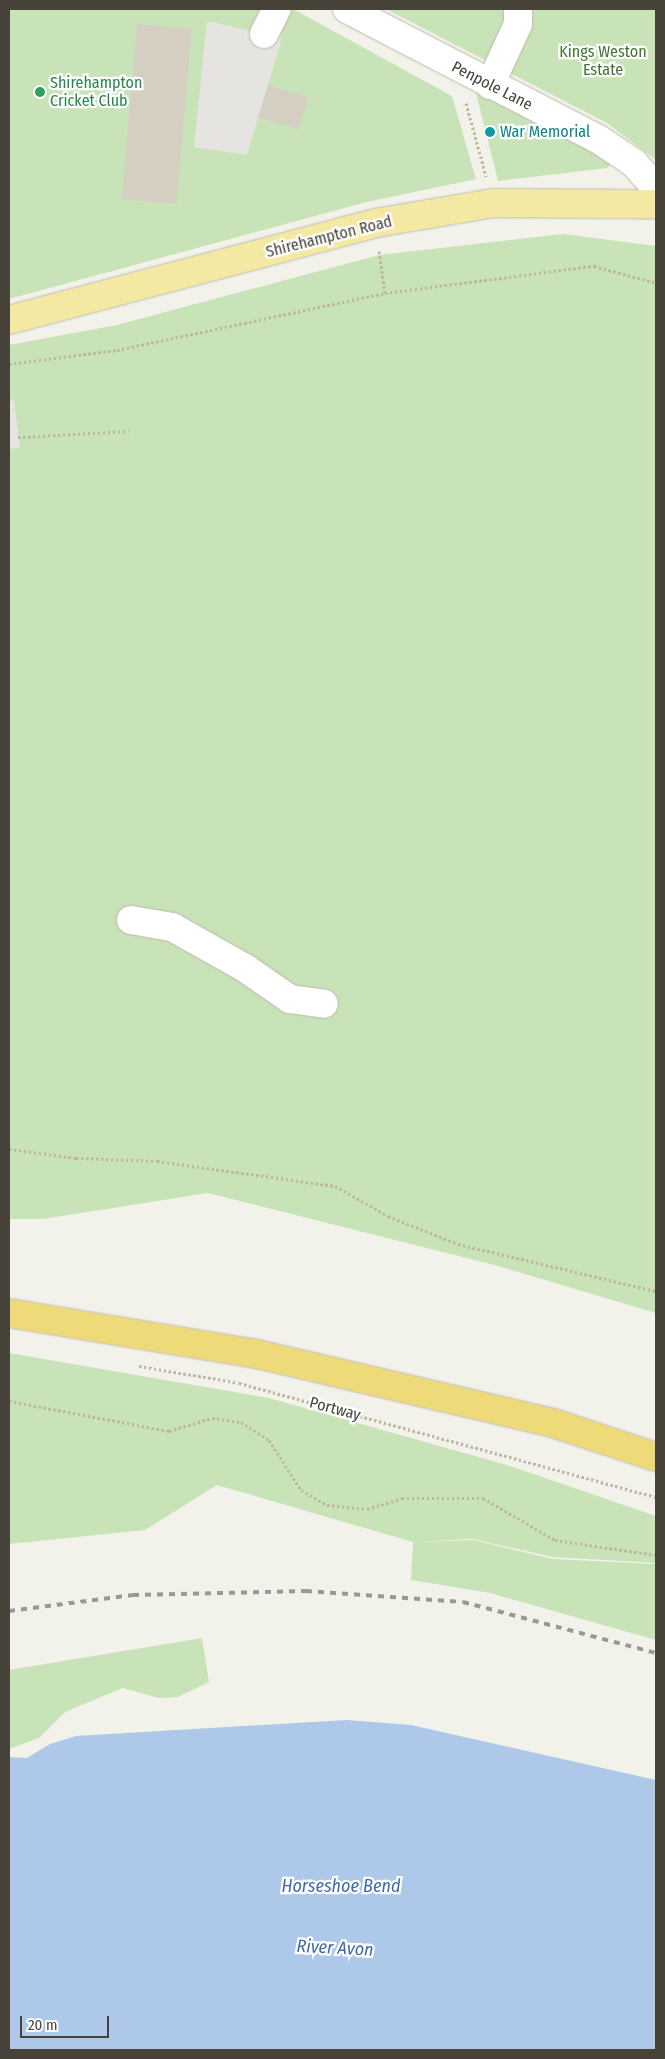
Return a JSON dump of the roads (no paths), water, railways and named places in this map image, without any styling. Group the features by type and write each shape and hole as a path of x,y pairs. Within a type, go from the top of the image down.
{"highway":[{"path":"9,1313 257,1354 553,1423 656,1457"}],"main road":[{"name":"Shirehampton Road","path":"9,320 376,224 493,203 656,204"}],"street":[{"path":"264,34 277,9"},
{"name":"Penpole Lane","path":"347,9 456,69 490,84 598,139 634,163 656,188"},
{"path":"490,84 518,24 518,9"},
{"path":"131,920 172,927 245,968 290,999 324,1004"}],"water":[{"name":"Horseshoe Bend","path":"347,1720 411,1725 656,1780 656,2050 9,2050 9,1757 27,1758 50,1744 76,1736"}],"railway":[{"path":"9,1611 133,1595 306,1591 463,1602 656,1653"}],"place":[{"name":"Shirehampton Cricket Club","path":"40,92"},
{"name":"War Memorial","path":"490,132"}],"park label":[{"name":"Kings Weston Estate","path":"603,61"}],"water label":[{"name":"River Avon","path":"335,1948"}]}
